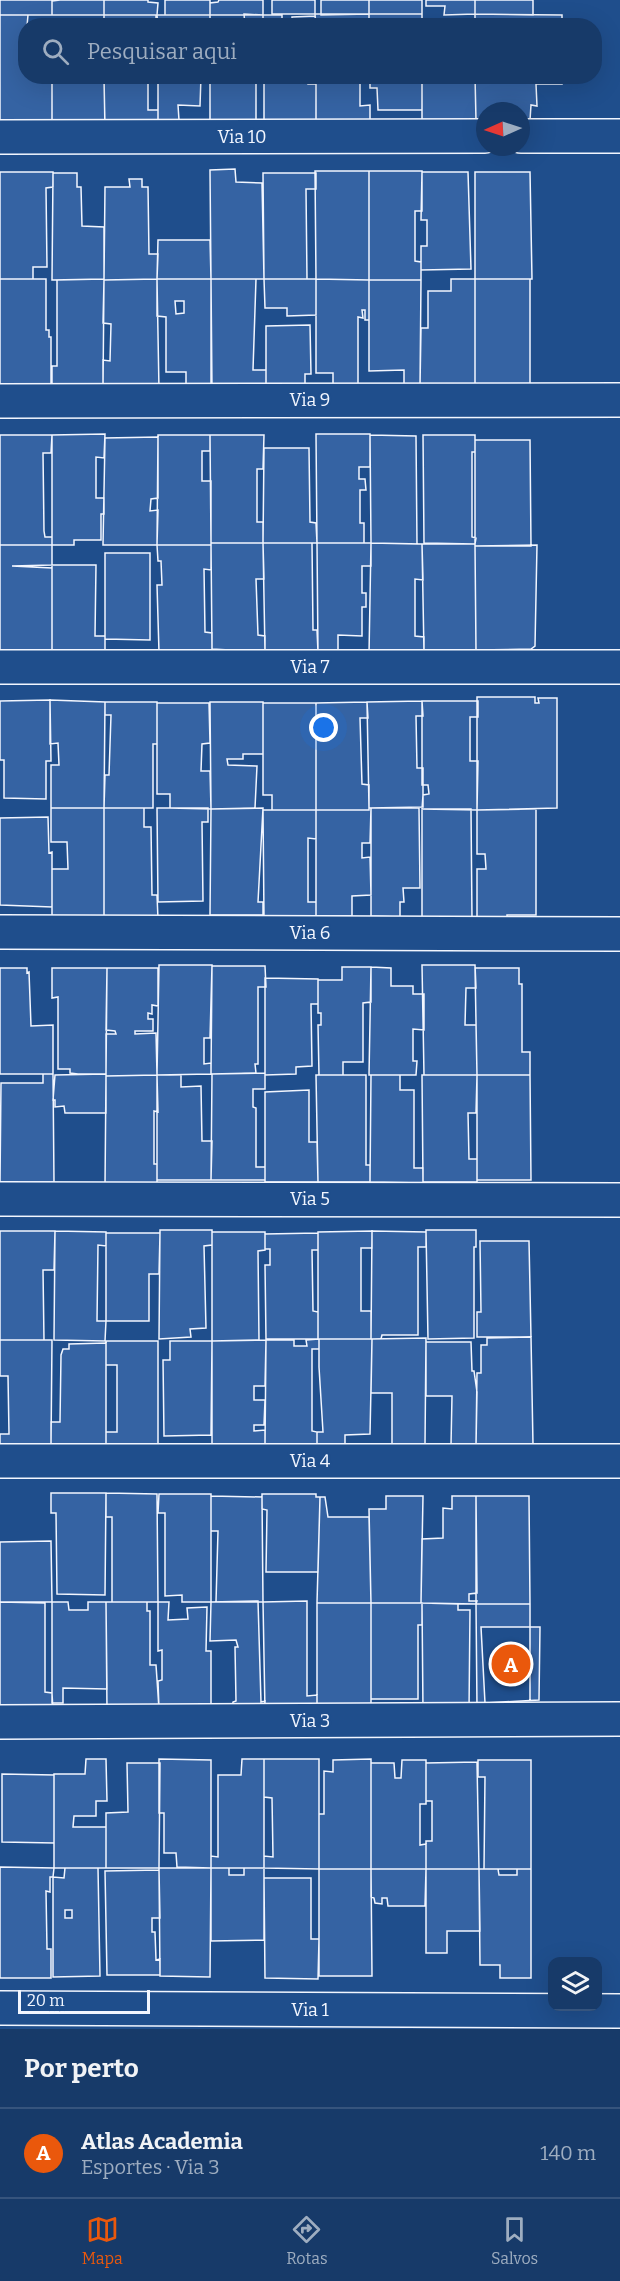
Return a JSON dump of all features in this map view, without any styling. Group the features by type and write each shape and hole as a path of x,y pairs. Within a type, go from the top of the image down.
{"street":[{"name":"Via 10","path":"0,137 476,136"},
{"path":"530,136 620,136"},
{"name":"Via 9","path":"0,401 620,400"},
{"name":"Via 7","path":"0,667 620,667"},
{"name":"Via 6","path":"0,932 620,934"},
{"name":"Via 5","path":"0,1199 620,1200"},
{"name":"Via 4","path":"0,1461 620,1461"},
{"name":"Via 3","path":"0,1722 620,1719"},
{"name":"Via 1","path":"0,2008 620,2011"}],"building":[{"path":"0,0 52,0 52,15 0,15"},
{"path":"104,0 104,15 52,15 52,1"},
{"path":"104,0 148,0 148,2 158,3 157,15 104,15"},
{"path":"165,0 210,0 210,15 165,15"},
{"path":"219,0 263,0 263,15 210,15 210,3"},
{"path":"272,0 315,0 315,14 272,14"},
{"path":"321,0 369,0 369,14 321,15"},
{"path":"369,0 422,0 422,14 369,14"},
{"path":"426,0 475,0 475,14 444,15 445,6 426,6"},
{"path":"475,0 533,0 533,15 475,14"},
{"path":"244,14 263,15 263,18 244,18"},
{"path":"315,14 369,14 369,18 315,18"},
{"path":"369,14 422,14 422,18 369,18"},
{"path":"475,14 562,15 562,18 475,18"},
{"path":"0,15 28,15 28,18 18,18 18,84 52,84 52,121 0,122"},
{"path":"104,15 156,15 156,18 104,18"},
{"path":"157,15 210,15 210,18 157,18"},
{"path":"263,15 282,15 282,18 263,18"},
{"path":"315,16 315,18 292,18 292,17"},
{"path":"52,84 104,84 105,126 52,126"},
{"path":"104,84 148,84 148,110 158,110 158,121 105,130"},
{"path":"158,84 201,84 200,106 178,105 179,120 158,128"},
{"path":"210,84 256,84 256,120 210,121"},
{"path":"264,84 316,84 316,124 264,120"},
{"path":"316,84 360,84 360,106 370,105 370,124 316,124"},
{"path":"370,84 422,84 422,110 378,110 377,88 370,88"},
{"path":"422,84 475,84 476,120 422,120"},
{"path":"475,84 536,84 537,106 531,105 530,120 530,102 476,102 476,121"},
{"path":"235,169 236,182 262,183 264,279 211,279 210,170"},
{"path":"315,171 369,171 369,280 316,279"},
{"path":"369,171 422,171 422,211 415,211 415,261 421,262 421,280 369,280"},
{"path":"0,172 53,172 53,187 46,188 47,267 33,267 33,279 0,279"},
{"path":"422,172 468,172 471,269 421,270 421,246 427,246 427,220 421,220"},
{"path":"475,172 530,172 532,279 475,279"},
{"path":"53,173 77,173 77,187 81,187 82,226 104,227 104,279 52,280"},
{"path":"263,173 316,173 316,189 306,189 307,279 264,279"},
{"path":"129,179 142,179 142,187 148,187 149,254 158,254 157,279 104,280 105,187 130,187"},
{"path":"158,240 210,240 211,279 157,279"},
{"path":"0,279 46,279 46,330 49,330 49,337 51,337 51,386 0,386"},
{"path":"104,279 103,388 52,388 52,366 57,366 57,280"},
{"path":"157,279 211,279 212,388 186,389 186,372 166,372 166,317 157,316","holes":["175,301 184,301 184,313 176,314"]},
{"path":"157,279 159,390 103,391 103,360 110,361 111,324 103,323 104,280"},
{"path":"211,279 256,279 253,370 266,370 266,386 211,386"},
{"path":"264,279 316,279 316,315 287,316 287,308 265,308"},
{"path":"316,279 369,280 369,320 365,320 365,310 362,310 363,318 358,317 358,386 333,388 333,373 316,373"},
{"path":"451,279 475,279 475,385 420,386 421,328 428,328 428,291 451,291"},
{"path":"475,279 530,279 530,385 475,385"},
{"path":"369,280 421,280 420,386 404,385 404,370 369,371"},
{"path":"310,325 311,374 305,374 305,388 266,386 266,326"},
{"path":"105,434 104,458 96,457 96,498 104,498 104,514 101,514 101,540 74,540 74,545 52,545 52,435"},
{"path":"316,434 370,434 370,467 359,467 359,479 365,479 366,490 360,490 360,523 364,523 364,543 317,543"},
{"path":"0,435 52,435 51,453 43,453 44,531 45,537 52,537 52,545 0,545"},
{"path":"158,435 210,435 210,451 202,451 202,481 211,481 211,545 157,545"},
{"path":"210,435 264,435 263,469 257,469 257,522 263,522 263,543 211,543"},
{"path":"370,435 416,436 417,544 371,543"},
{"path":"423,435 475,435 475,452 472,452 472,537 476,538 475,544 424,543"},
{"path":"158,437 158,498 151,499 150,511 158,510 157,545 103,545 105,438"},
{"path":"475,440 530,440 531,546 475,546"},
{"path":"264,448 309,448 310,522 316,523 317,543 263,543"},
{"path":"211,543 263,543 264,579 256,579 258,635 265,636 265,652 212,649"},
{"path":"263,543 312,543 313,630 317,630 318,652 265,652"},
{"path":"317,543 371,543 371,566 362,566 362,593 366,593 366,607 362,607 362,636 338,635 338,653 318,653"},
{"path":"371,543 422,544 423,580 415,579 415,636 424,637 424,653 369,654"},
{"path":"422,544 475,544 476,652 424,653"},
{"path":"0,545 52,545 52,565 12,566 52,568 52,653 0,653"},
{"path":"157,545 211,545 211,570 204,569 205,632 212,633 212,652 159,652 157,585 162,585 161,561 158,561"},
{"path":"537,545 535,646 531,649 476,650 475,546"},
{"path":"105,553 150,553 150,640 105,639"},
{"path":"52,565 96,565 95,636 105,636 105,651 52,653"},
{"path":"477,697 535,697 535,703 539,703 538,698 557,698 557,808 477,810"},
{"path":"50,700 51,761 46,761 46,799 4,798 4,760 0,760 0,701"},
{"path":"50,700 105,702 104,808 51,808 51,765 59,765 58,743 50,744"},
{"path":"422,701 423,716 416,716 417,768 423,768 423,807 369,808 367,702"},
{"path":"422,701 478,701 478,717 470,717 470,761 478,761 477,810 422,809 423,795 429,794 428,785 422,785"},
{"path":"105,702 157,702 157,744 153,744 153,808 104,808 105,775 109,775 111,715 105,715"},
{"path":"210,702 263,702 263,754 243,754 243,759 227,759 228,765 257,766 255,808 211,809"},
{"path":"367,702 368,718 360,718 362,784 369,785 369,810 316,810 316,703"},
{"path":"157,703 209,703 210,743 202,744 201,771 210,771 211,809 170,808 170,794 157,794"},
{"path":"263,703 316,703 316,810 272,810 272,795 263,795"},
{"path":"51,808 104,808 104,918 52,916 52,869 68,869 67,842 51,842"},
{"path":"104,808 144,808 144,827 151,827 152,895 157,895 158,919 104,918"},
{"path":"157,808 208,808 208,822 202,822 203,901 158,902"},
{"path":"263,808 258,902 263,902 263,915 210,915 211,809"},
{"path":"371,808 370,843 362,843 362,858 370,857 371,895 352,896 352,916 316,916 316,810 369,810"},
{"path":"371,808 419,808 420,888 403,888 404,902 400,902 400,917 371,916"},
{"path":"422,809 471,809 472,919 422,921"},
{"path":"536,809 536,915 507,915 507,923 477,923 477,869 486,869 485,854 477,854 477,810"},
{"path":"263,810 316,810 316,839 308,838 308,902 316,902 316,918 264,917"},
{"path":"48,817 49,853 52,852 52,907 0,905 0,818"},
{"path":"159,965 212,965 210,1038 204,1038 204,1064 211,1063 211,1074 157,1075"},
{"path":"422,965 475,965 476,988 466,988 465,1025 476,1025 477,1075 424,1075"},
{"path":"212,966 265,966 266,987 258,987 256,1073 211,1074"},
{"path":"342,967 371,967 371,1002 363,1003 363,1062 343,1062 343,1075 319,1075 318,1025 321,1025 321,1013 318,1013 318,980 342,980"},
{"path":"371,967 391,968 391,986 413,986 413,994 424,994 424,1030 413,1029 413,1061 417,1061 416,1075 369,1075"},
{"path":"0,968 27,968 27,973 29,972 31,1026 53,1025 53,1074 0,1074"},
{"path":"52,968 107,968 106,1074 78,1074 70,1073 70,1069 58,1069 58,997 52,998"},
{"path":"107,968 158,968 158,1006 152,1005 152,1014 148,1013 148,1019 153,1019 153,1031 135,1031 135,1034 156,1033 157,1075 106,1076 106,1034 116,1034 115,1031 106,1030"},
{"path":"475,968 519,968 519,984 522,984 522,1052 530,1052 530,1075 477,1075"},
{"path":"265,978 318,979 318,1004 311,1004 312,1066 296,1067 296,1074 265,1075"},
{"path":"265,1073 265,1089 253,1089 253,1107 256,1108 256,1167 265,1167 265,1180 211,1180 212,1074"},
{"path":"43,1074 53,1074 54,1182 0,1183 1,1083 43,1083"},
{"path":"106,1074 106,1113 65,1113 64,1106 55,1107 55,1100 53,1100 55,1075"},
{"path":"157,1075 158,1112 154,1111 154,1164 157,1164 157,1183 105,1186 106,1076"},
{"path":"157,1075 181,1075 181,1087 201,1086 202,1141 212,1141 211,1180 157,1180"},
{"path":"316,1075 366,1075 366,1165 370,1165 370,1182 318,1182"},
{"path":"371,1075 400,1075 400,1090 414,1090 414,1168 423,1168 423,1183 370,1182"},
{"path":"422,1075 477,1075 476,1113 468,1113 469,1159 477,1159 477,1182 423,1182"},
{"path":"477,1075 530,1075 531,1180 477,1180"},
{"path":"309,1090 309,1142 317,1142 318,1182 265,1182 265,1092"},
{"path":"160,1230 212,1230 212,1245 204,1246 206,1328 190,1329 191,1337 159,1339"},
{"path":"426,1230 476,1230 474,1338 428,1339"},
{"path":"0,1231 55,1231 54,1270 43,1270 44,1340 0,1340"},
{"path":"55,1231 106,1232 106,1246 98,1245 97,1321 106,1321 105,1341 54,1340"},
{"path":"372,1231 372,1248 361,1248 361,1311 371,1311 371,1339 318,1339 318,1232"},
{"path":"372,1231 426,1232 426,1247 418,1247 418,1335 382,1335 381,1339 371,1339"},
{"path":"212,1232 265,1232 265,1250 258,1251 259,1340 212,1341"},
{"path":"106,1233 160,1233 159,1274 149,1274 149,1321 106,1321"},
{"path":"318,1233 318,1250 312,1250 313,1311 318,1312 318,1339 266,1339 265,1265 270,1265 270,1249 265,1249 265,1234"},
{"path":"480,1241 529,1241 531,1337 477,1337 477,1312 481,1312"},
{"path":"531,1337 533,1445 476,1446 477,1373 481,1373 481,1345 487,1345 487,1338"},
{"path":"426,1338 425,1445 392,1446 392,1393 371,1393 372,1339"},
{"path":"319,1339 319,1349 312,1349 312,1431 317,1432 317,1446 265,1446 266,1340 294,1340 294,1346 307,1346 306,1340"},
{"path":"319,1339 372,1339 370,1434 345,1435 345,1445 317,1445 317,1432 323,1432"},
{"path":"0,1340 52,1340 51,1446 0,1449 0,1434 9,1434 8,1376 0,1376"},
{"path":"266,1340 265,1386 254,1386 254,1400 265,1400 264,1425 254,1425 254,1431 265,1430 265,1446 212,1446 212,1341"},
{"path":"106,1341 158,1341 158,1448 106,1448 106,1432 117,1432 117,1365 106,1365"},
{"path":"170,1341 212,1341 211,1435 164,1436 163,1360 170,1360"},
{"path":"426,1342 471,1342 472,1371 474,1371 477,1392 476,1446 451,1445 452,1396 426,1396"},
{"path":"106,1343 106,1448 51,1446 51,1422 60,1422 63,1349 69,1349 69,1344"},
{"path":"51,1493 106,1493 105,1595 57,1594 56,1513 51,1513"},
{"path":"106,1493 157,1494 158,1602 112,1602 112,1517 106,1517"},
{"path":"159,1494 211,1494 211,1602 182,1602 182,1595 165,1596 165,1513 158,1513"},
{"path":"262,1494 316,1494 316,1497 320,1497 318,1572 266,1572 267,1510 262,1509"},
{"path":"211,1496 262,1497 263,1602 216,1602 218,1531 211,1531"},
{"path":"386,1496 423,1496 421,1603 371,1603 369,1509 386,1509"},
{"path":"452,1496 476,1496 477,1593 469,1594 469,1601 477,1601 476,1604 421,1603 422,1539 443,1538 443,1508 452,1509"},
{"path":"476,1496 529,1496 530,1604 476,1604"},
{"path":"320,1497 325,1497 328,1517 369,1517 371,1603 317,1603"},
{"path":"51,1541 52,1602 0,1602 0,1542"},
{"path":"258,1601 261,1702 265,1701 265,1711 232,1712 233,1702 236,1701 235,1647 238,1647 236,1640 210,1641 211,1602"},
{"path":"307,1601 307,1696 317,1695 317,1710 265,1711 263,1602"},
{"path":"0,1602 45,1603 45,1692 52,1693 53,1711 0,1709"},
{"path":"52,1602 68,1602 69,1610 88,1610 88,1602 106,1602 107,1689 63,1688 63,1703 52,1703"},
{"path":"106,1602 147,1602 147,1611 150,1611 150,1665 156,1665 159,1709 107,1710"},
{"path":"158,1602 169,1602 168,1620 188,1619 187,1608 207,1607 206,1651 211,1651 211,1711 159,1709 158,1681 162,1680 162,1650 158,1651"},
{"path":"317,1603 371,1603 371,1708 317,1709"},
{"path":"371,1603 422,1603 422,1625 418,1625 418,1699 371,1699"},
{"path":"422,1603 458,1604 458,1610 470,1610 469,1711 423,1711"},
{"path":"476,1604 530,1604 530,1707 477,1707"},
{"path":"481,1627 540,1627 539,1700 485,1703"},
{"path":"86,1759 106,1759 107,1801 96,1801 96,1816 74,1816 73,1827 106,1827 106,1868 54,1868 54,1774 85,1774"},
{"path":"159,1759 211,1760 211,1868 177,1867 176,1853 164,1853 164,1813 159,1813"},
{"path":"242,1759 264,1759 264,1868 211,1868 211,1856 218,1857 218,1775 241,1775"},
{"path":"264,1759 319,1759 319,1869 264,1868 264,1856 273,1857 272,1798 264,1797"},
{"path":"371,1759 371,1869 319,1869 319,1814 324,1814 324,1771 333,1772 333,1760"},
{"path":"402,1760 426,1760 426,1804 420,1804 420,1845 426,1844 426,1869 371,1869 371,1763 394,1763 395,1778 401,1778"},
{"path":"478,1760 531,1760 531,1869 484,1869 485,1777 478,1777"},
{"path":"477,1762 479,1869 426,1869 426,1841 432,1841 432,1801 426,1801 426,1763"},
{"path":"127,1763 160,1763 159,1868 106,1868 106,1813 128,1812"},
{"path":"2,1774 54,1775 54,1843 2,1842"},
{"path":"0,1867 54,1868 53,1877 50,1877 50,1892 46,1891 47,1949 51,1949 51,1978 0,1978"},
{"path":"65,1868 98,1868 100,1976 53,1977 53,1877 64,1878","holes":["65,1910 72,1910 72,1918 65,1918"]},
{"path":"159,1868 211,1868 210,1977 160,1976"},
{"path":"211,1868 229,1868 229,1875 244,1875 244,1868 264,1868 264,1940 211,1941"},
{"path":"319,1869 371,1869 372,1976 319,1976"},
{"path":"371,1869 426,1869 425,1906 388,1906 387,1898 382,1898 382,1904 375,1903 374,1898 371,1897"},
{"path":"426,1869 479,1869 480,1931 447,1931 447,1953 426,1953"},
{"path":"479,1869 498,1869 499,1875 517,1875 517,1869 531,1869 531,1978 500,1978 500,1965 480,1965"},
{"path":"159,1870 160,1918 152,1918 152,1932 155,1932 156,1960 160,1959 160,1975 107,1975 105,1871"},
{"path":"264,1878 311,1878 311,1939 319,1939 318,1979 265,1978"}],"place":[{"name":"Atlas Academia","path":"511,1664"}]}
